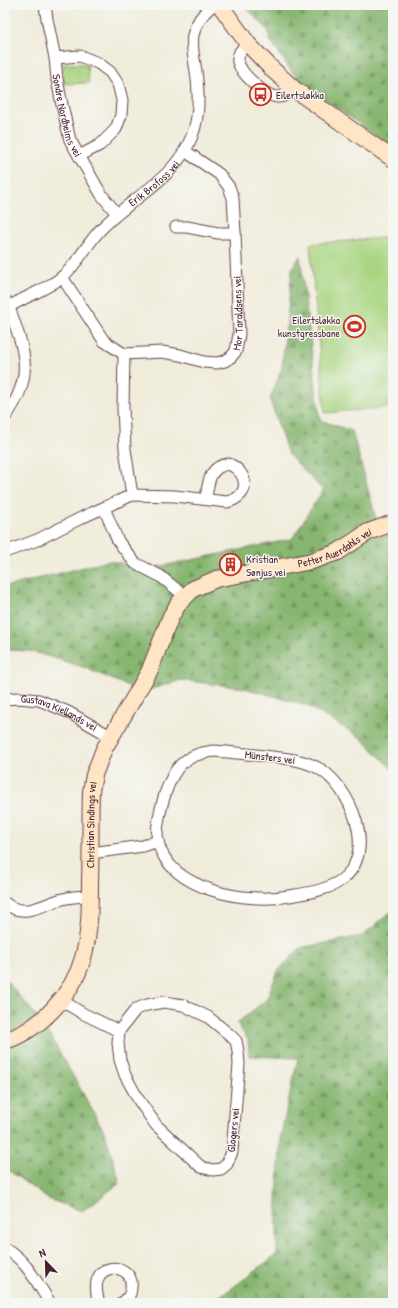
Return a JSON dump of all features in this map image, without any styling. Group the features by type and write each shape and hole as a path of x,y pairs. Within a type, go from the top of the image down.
{"street":[{"name":"Sondre Nordheims vei","path":"46,5 59,92 70,140 101,194 117,214"},
{"name":"Erik Brofoss vei","path":"7,303 23,298 49,286 62,277 70,269 103,226 139,198 165,175 185,151 192,136 196,122 198,102 193,34 199,21 213,5"},
{"path":"220,5 248,44 294,89 393,158"},
{"path":"248,44 242,48 238,57 238,62 245,74 260,89 276,97 286,95 294,89"},
{"path":"55,58 80,56 98,63 110,72 118,84 122,100 121,115 116,129 100,145 79,156"},
{"name":"Mor Taraldsens vei","path":"124,354 162,352 180,355 204,362 218,363 231,357 236,351 239,334 233,198 230,187 219,174 185,151"},
{"path":"176,227 187,227 218,233 235,233"},
{"path":"62,277 104,341 124,354 123,408 125,449 132,495"},
{"path":"5,417 17,399 25,372 23,348 7,303"},
{"path":"5,552 37,540 82,517 132,495 175,496 206,499"},
{"path":"104,508 118,541 135,563 160,576 185,596"},
{"name":"Petter Auerdahls vei","path":"185,596 193,589 216,579 312,561 329,556 338,552 368,532 393,523"},
{"name":"Christian Sindings vei","path":"5,1041 33,1026 49,1014 71,985 83,959 87,941 90,896 91,791 94,775 110,736 149,672 171,616 185,596"},
{"name":"Gustava Kiellands vei","path":"5,699 19,698 39,700 68,712 110,736"},
{"name":"Münsters vei","path":"213,751 298,760 320,769 335,782 346,796 350,804 359,839 358,855 355,863 350,871 341,880 328,887 308,892 269,898 235,896 184,878 168,862 158,841 161,808 172,775 179,766 194,756 213,751"},
{"path":"91,853 143,846 158,841"},
{"path":"5,903 15,909 31,911 58,900 72,897 90,896"},
{"path":"61,1000 82,1013 119,1031"},
{"name":"Glogers vei","path":"164,1002 183,1005 208,1018 236,1041 238,1064 232,1152 227,1164 221,1169 212,1170 201,1167 156,1125 138,1099 125,1075 120,1060 118,1043 119,1031 136,1010 147,1004 164,1002"},
{"path":"5,1248 15,1254 24,1263 50,1303"},
{"path":"98,1303 98,1278 105,1271 121,1269 128,1274 132,1282 131,1293 122,1303"}],"green space":[{"path":"244,5 393,5 393,148 302,83 289,68 270,40 268,30"},
{"path":"63,64 87,64 89,83 64,84"},
{"name":"Eilertsløkka kunstgressbane","path":"393,237 393,407 325,413 310,244"},
{"path":"300,256 320,420 352,431 381,537 393,534 393,770 360,737 306,705 244,688 181,680 142,692 83,667 30,651 5,650 5,587 108,561 153,568 292,539 323,490 288,454 270,400 282,367 292,269"},
{"path":"393,910 393,1303 208,1303 231,1289 277,1254 277,1197 281,1134 298,1058 249,1056 248,1040 237,1023 266,1000 278,971 300,948 362,936"},
{"path":"5,979 44,1025 105,1133 120,1183 82,1211 48,1199 5,1168"}],"place":[{"name":"Eilertsløkka","path":"260,95"},
{"name":"Eilertsløkka kunstgressbane","path":"355,326"},
{"name":"Kristian Sønjus vei","path":"230,565"}]}
